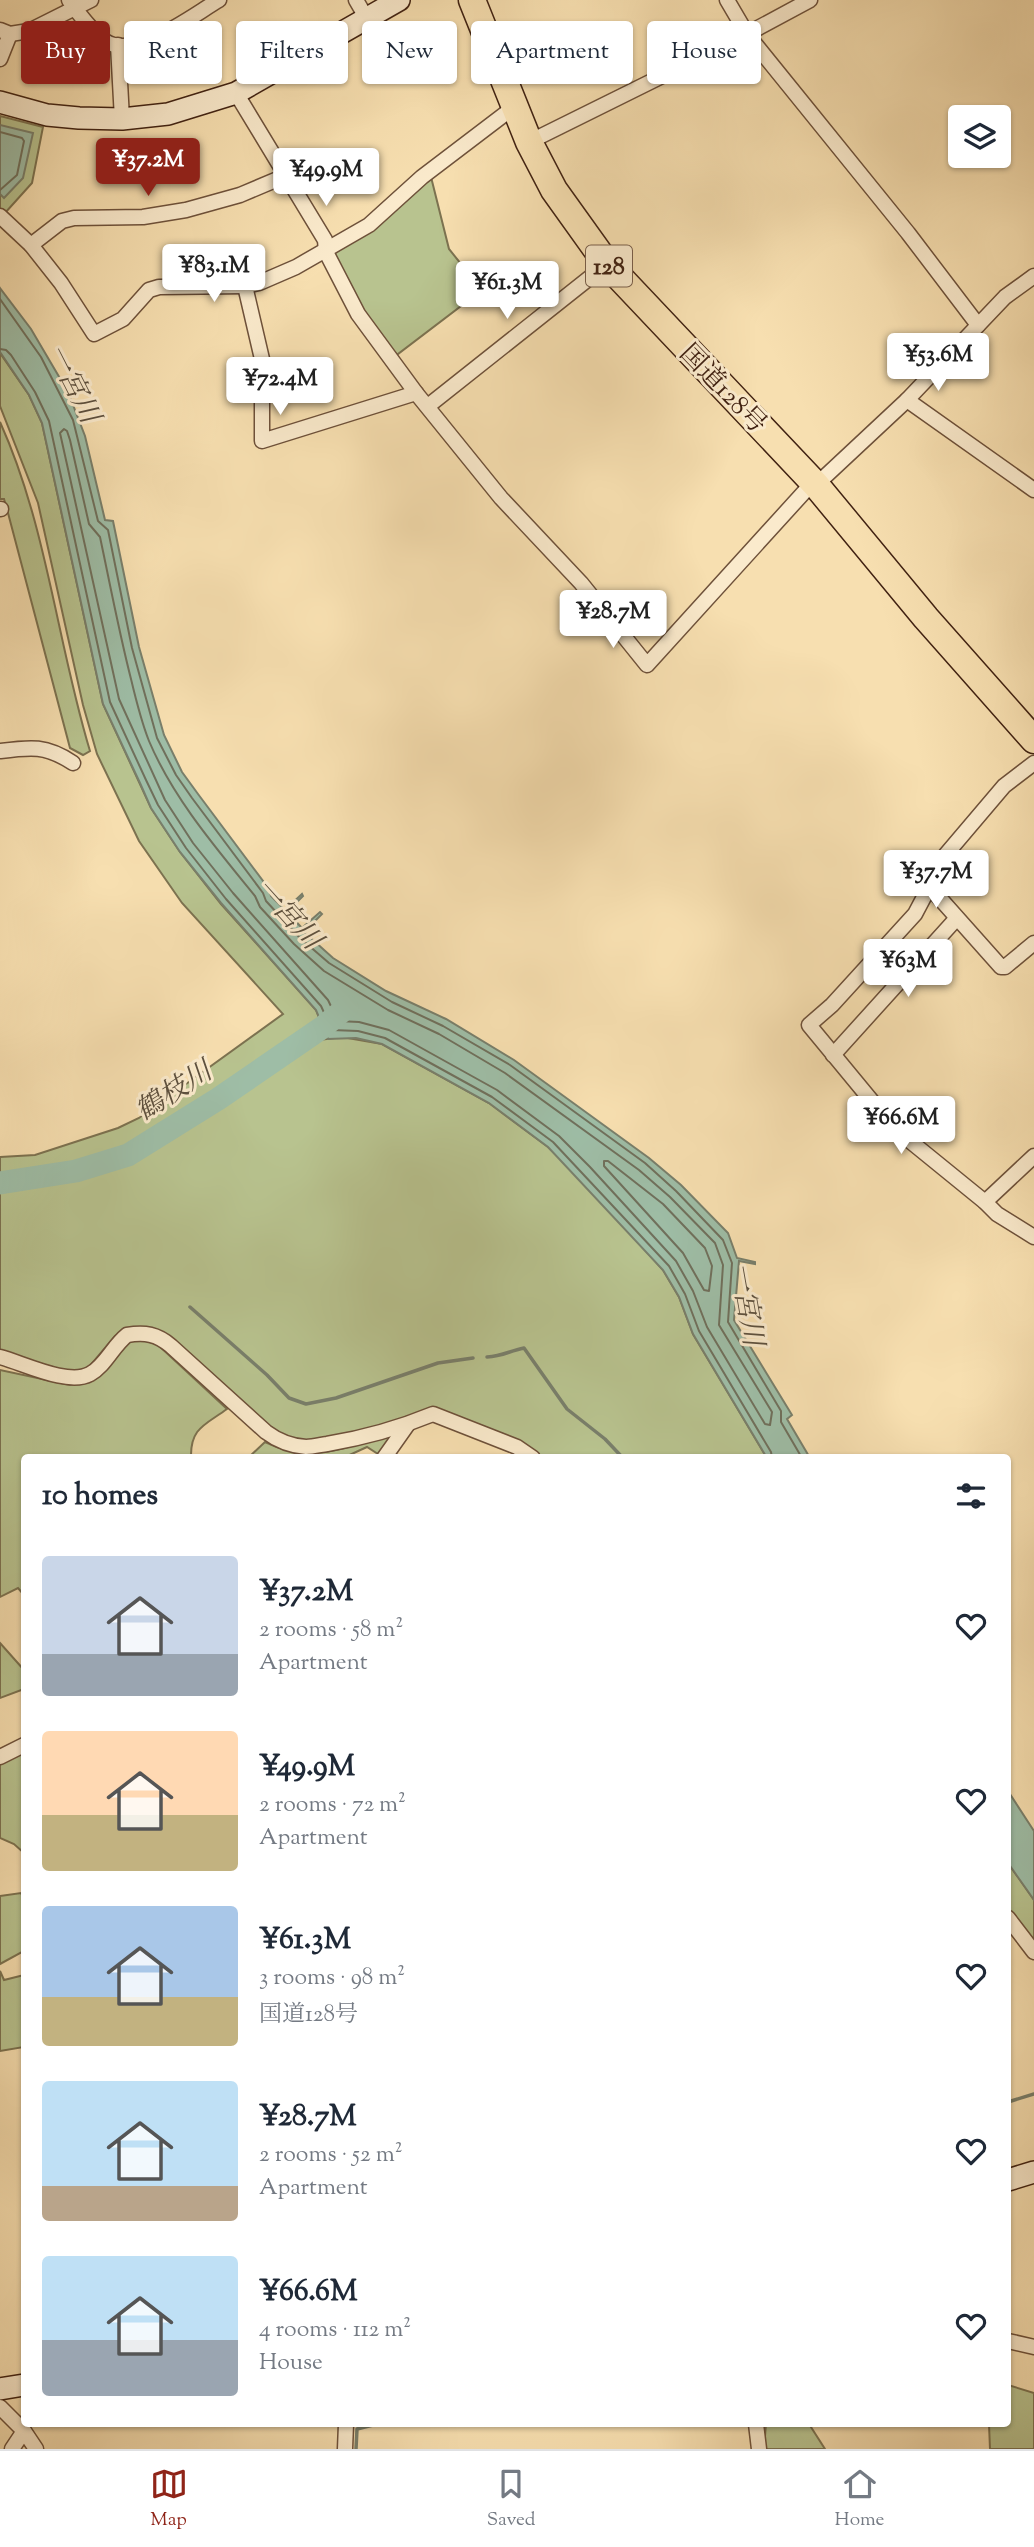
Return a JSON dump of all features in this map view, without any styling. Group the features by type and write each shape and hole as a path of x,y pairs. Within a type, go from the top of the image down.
{"highway":[{"name":"国道128号","path":"472,0 529,142 554,190 607,264 816,485 926,618 1034,740"}],"street":[{"path":"0,59 5,32 29,32 72,4 91,0"},
{"path":"72,4 106,41 118,45 145,43 219,0"},
{"path":"356,0 367,19"},
{"path":"0,102 47,115 121,119 168,114 236,93 399,0"},
{"path":"727,0 739,21"},
{"path":"761,26 810,0"},
{"path":"118,45 121,119"},
{"path":"761,51 908,233 978,325"},
{"path":"529,142 647,84"},
{"path":"236,93 325,240 326,252 358,314 416,393 501,498 582,583 648,665 806,490 816,485 907,400 1005,296 1034,277"},
{"path":"0,216 31,245 94,334 123,319 149,290 159,287 245,286 271,278 326,252 369,225 422,177 514,107"},
{"path":"31,245 62,221 74,218 143,217 186,211 240,195 285,176"},
{"path":"428,407 607,264"},
{"path":"245,286 262,359 262,441 416,393"},
{"path":"907,400 1034,490"},
{"path":"0,751 37,747 59,754 73,763"},
{"path":"1034,763 1004,786 931,872 915,914 832,1005 808,1026 894,1128 997,1214 1034,1237"},
{"path":"926,887 936,894 1001,967 1005,967 1034,943"},
{"path":"833,1055 956,919"},
{"path":"985,1202 1034,1156"},
{"path":"0,1357 75,1378 89,1375 99,1367 128,1335 150,1334 161,1338 278,1441 310,1447 408,1424 433,1414 517,1447 527,1454"},
{"path":"387,1454 408,1424"},
{"path":"0,1756 21,1746"},
{"path":"1011,1922 1034,1952"},
{"path":"1011,2179 1034,2172"},
{"path":"1011,2343 1034,2347"},
{"path":"0,2389 21,2386"},
{"path":"0,2407 24,2431 36,2449"},
{"path":"345,2449 346,2427"},
{"path":"757,2427 759,2449"},
{"path":"12,2449 24,2431"}],"shaded area":[{"path":"0,116 43,127 32,183 5,213 0,208"},
{"path":"431,177 449,249 482,290 394,357 359,312 332,255 376,226"},
{"path":"0,353 29,395 42,423 103,704 151,808 180,852 221,904 316,1010 320,1020 310,1033 126,1152 61,1172 0,1180 0,1157 35,1155 118,1128 139,1118 283,1014 182,903 139,841 97,754 83,705 38,503 0,406"},
{"path":"0,422 16,462 40,543 90,751 83,755 70,748 8,513 4,499 0,499"},
{"path":"342,1037 382,1044 489,1103 548,1147 579,1177 663,1270 679,1297 693,1334 765,1454 534,1454 518,1443 435,1409 351,1436 310,1444 279,1439 161,1335 126,1330 115,1336 89,1367 75,1374 0,1356 0,1187 76,1174 131,1157 308,1044"},
{"path":"140,1339 157,1344 227,1409 200,1428 193,1440 191,1454 21,1454 21,1592 18,1588 0,1597 0,1370 70,1385 86,1382 131,1341"},
{"path":"390,1434 394,1440 383,1454 367,1447 352,1454 252,1454 265,1442 297,1452 328,1452"},
{"path":"0,1643 21,1667 21,1690 0,1698"},
{"path":"21,1753 21,1850 0,1838 0,1763"},
{"path":"1011,1867 1034,1900 1034,1941 1011,1916"},
{"path":"21,1893 21,1953 0,1964 0,1896"},
{"path":"0,1971 4,1980 21,1976 21,2048 0,2051"},
{"path":"1011,2386 1034,2393 1034,2449 990,2449 989,2427 1011,2427"},
{"path":"766,2427 811,2427 825,2449 764,2449"}],"water":[{"path":"0,125 33,133 23,178 4,198 0,194"},
{"path":"0,288 31,329 68,392 85,436 105,520 113,521 139,647 164,735 182,772 269,889 271,896 285,910 302,894 287,912 302,928 320,912 322,914 304,932 333,958 386,991 446,1019 514,1060 649,1158 681,1185 728,1233 737,1258 755,1262 739,1261 734,1320 792,1415 787,1419 808,1454 765,1454 693,1334 679,1297 663,1270 548,1147 489,1103 382,1044 356,1038 328,1039 316,1010 221,903 180,852 151,808 103,704 42,423 29,395 0,352"},
{"path":"1011,1796 1034,1831 1034,1900 1011,1867"}],"waterway":[{"name":"鶴枝川","path":"0,1183 76,1171 128,1155 218,1099 323,1027 347,1007"},
{"path":"190,1307 289,1398 306,1404 336,1398 438,1363 473,1358"},
{"path":"487,1357 524,1348 567,1409 619,1454"},
{"path":"1011,2101 1034,2094"},
{"path":"356,2449 357,2429 365,2427"}],"water label":[{"name":"一宮川","path":"74,383"},
{"name":"一宮川","path":"289,913"},
{"name":"一宮川","path":"748,1304"}]}
